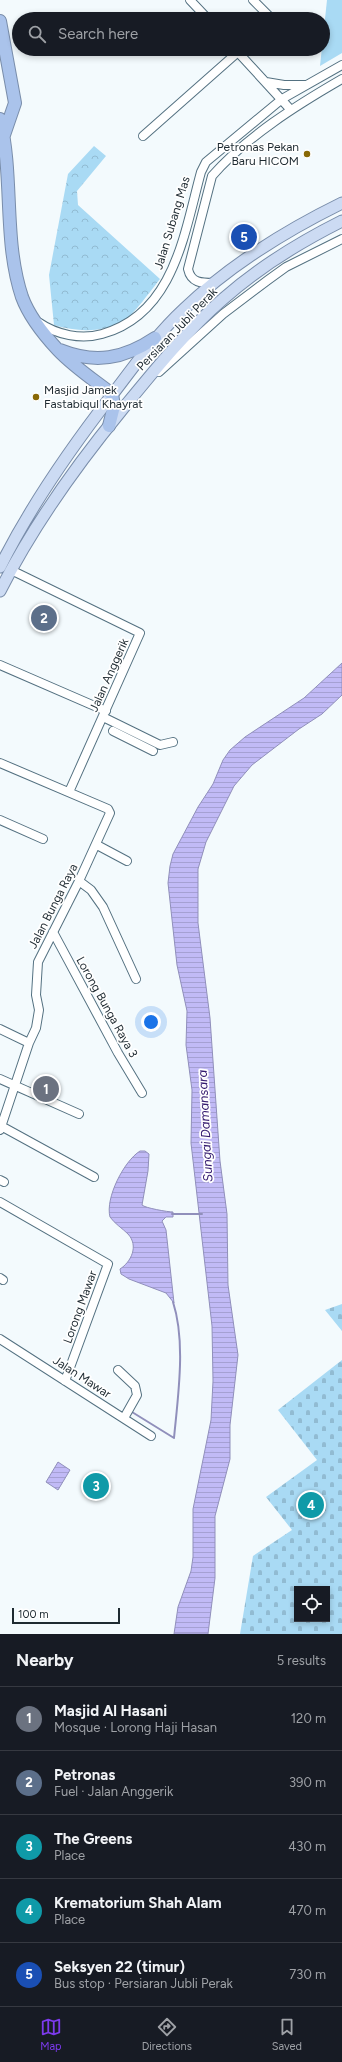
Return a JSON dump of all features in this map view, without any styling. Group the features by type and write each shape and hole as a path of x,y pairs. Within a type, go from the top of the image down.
{"highway":[{"path":"0,21 16,103 4,135"},
{"path":"0,119 4,135 12,256 22,298 34,320 57,349 112,394 114,406 109,426"},
{"path":"57,349 79,356 109,358 134,351 155,338"}],"main road":[{"name":"Persiaran Jubli Perak","path":"0,591 6,568 30,513 69,451 155,338 184,308 267,245 303,222 342,203"},
{"name":"Persiaran Jubli Perak","path":"6,568 81,459 162,361 224,298 271,263 322,231 342,221"}],"street":[{"path":"191,0 202,12"},
{"path":"254,0 265,12"},
{"path":"143,136 230,56"},
{"path":"242,56 290,109"},
{"name":"Jalan Subang Mas","path":"34,320 61,333 90,336 126,326 148,307 157,296 174,265 201,172 206,162 282,99 342,65"},
{"name":"Jalan Subang Mas","path":"214,284 194,280 189,276 188,269 212,176 222,165 290,109 342,78"},
{"path":"266,82 284,85 307,85"},
{"path":"252,124 269,126"},
{"path":"138,390 223,314 268,280 286,267 342,239"},
{"name":"Jalan Anggerik","path":"6,568 140,633 69,792"},
{"path":"0,665 104,714 126,733 153,751"},
{"path":"113,731 126,733 160,745 173,742"},
{"name":"Jalan Bunga Raya","path":"0,763 108,809 110,813 97,845 38,962 36,994 39,1010 36,1028 29,1043 1,1128"},
{"path":"0,820 43,839"},
{"path":"97,845 127,861"},
{"path":"79,881 91,890 103,907 136,979"},
{"name":"Lorong Bunga Raya 3","path":"53,932 118,1053 142,1093"},
{"path":"0,1029 29,1043"},
{"path":"0,1079 79,1114"},
{"path":"1,1128 94,1178"},
{"name":"Lorong Mawar","path":"0,1202 108,1264 65,1381"},
{"name":"Jalan Mawar","path":"0,1339 151,1436"},
{"path":"118,1370 135,1386 137,1395 124,1418"}],"green space":[{"path":"327,0 342,0 342,53 320,66 321,56 330,56 330,12 326,12"},
{"path":"94,146 106,156 77,191 78,205 160,279 137,308 123,321 107,328 80,330 54,325 49,275 68,174"},
{"path":"342,1304 342,1331 325,1310"},
{"path":"342,1360 342,1634 240,1634 253,1556 292,1530 266,1497 317,1460 278,1410"}],"water":[{"name":"Sungai Damansara","path":"342,663 342,695 322,714 299,729 252,765 234,786 206,842 198,869 198,923 210,1018 220,1161 227,1214 228,1285 238,1355 230,1425 230,1459 215,1516 215,1578 208,1634 174,1634 178,1607 191,1571 193,1557 193,1509 211,1420 213,1381 212,1326 191,1143 192,1090 186,1045 187,1011 177,965 168,883 170,866 173,854 198,807 213,784 223,760 230,750 245,737 304,698"},
{"path":"140,1151 145,1151 149,1154 148,1171 142,1205 152,1209 173,1212 173,1217 166,1217 162,1221 166,1230 174,1303 166,1293 129,1279 121,1274 120,1269 130,1258 133,1244 128,1234 110,1217 110,1200 122,1171"},
{"path":"58,1462 70,1470 58,1490 46,1482"}],"waterway":[{"path":"172,1214 202,1214"},
{"path":"132,1412 174,1438 179,1387 180,1352 177,1318 173,1302"}],"place":[{"name":"Petronas Pekan Baru HICOM","path":"307,154"},
{"name":"Seksyen 22 (timur)","path":"244,237"},
{"name":"Masjid Jamek Fastabiqul Khayrat","path":"36,397"},
{"name":"Petronas","path":"44,618"},
{"name":"Masjid Al Hasani","path":"46,1089"},
{"name":"The Greens","path":"96,1486"},
{"name":"Krematorium Shah Alam","path":"311,1505"}]}
